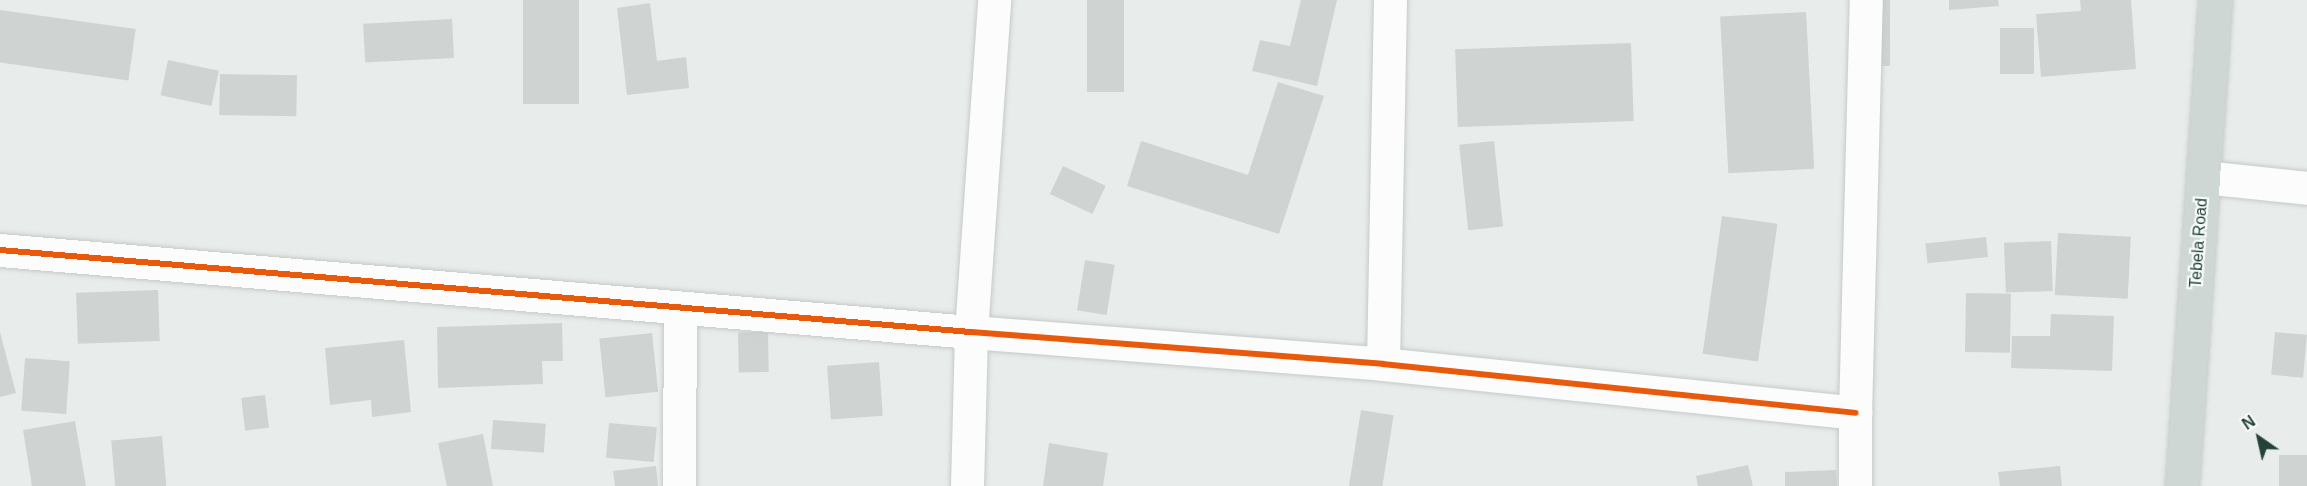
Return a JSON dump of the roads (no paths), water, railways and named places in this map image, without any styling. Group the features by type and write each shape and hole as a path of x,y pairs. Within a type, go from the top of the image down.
{"main road":[{"name":"Tebela Road","path":"2182,486 2215,0"}],"street":[{"path":"967,486 971,332 994,0"},
{"path":"1383,364 1390,0"},
{"path":"1856,486 1855,413 1866,0"},
{"path":"2203,177 2307,188"},
{"path":"0,250 971,332 1383,364 1855,413"},
{"path":"679,486 680,308"}]}
